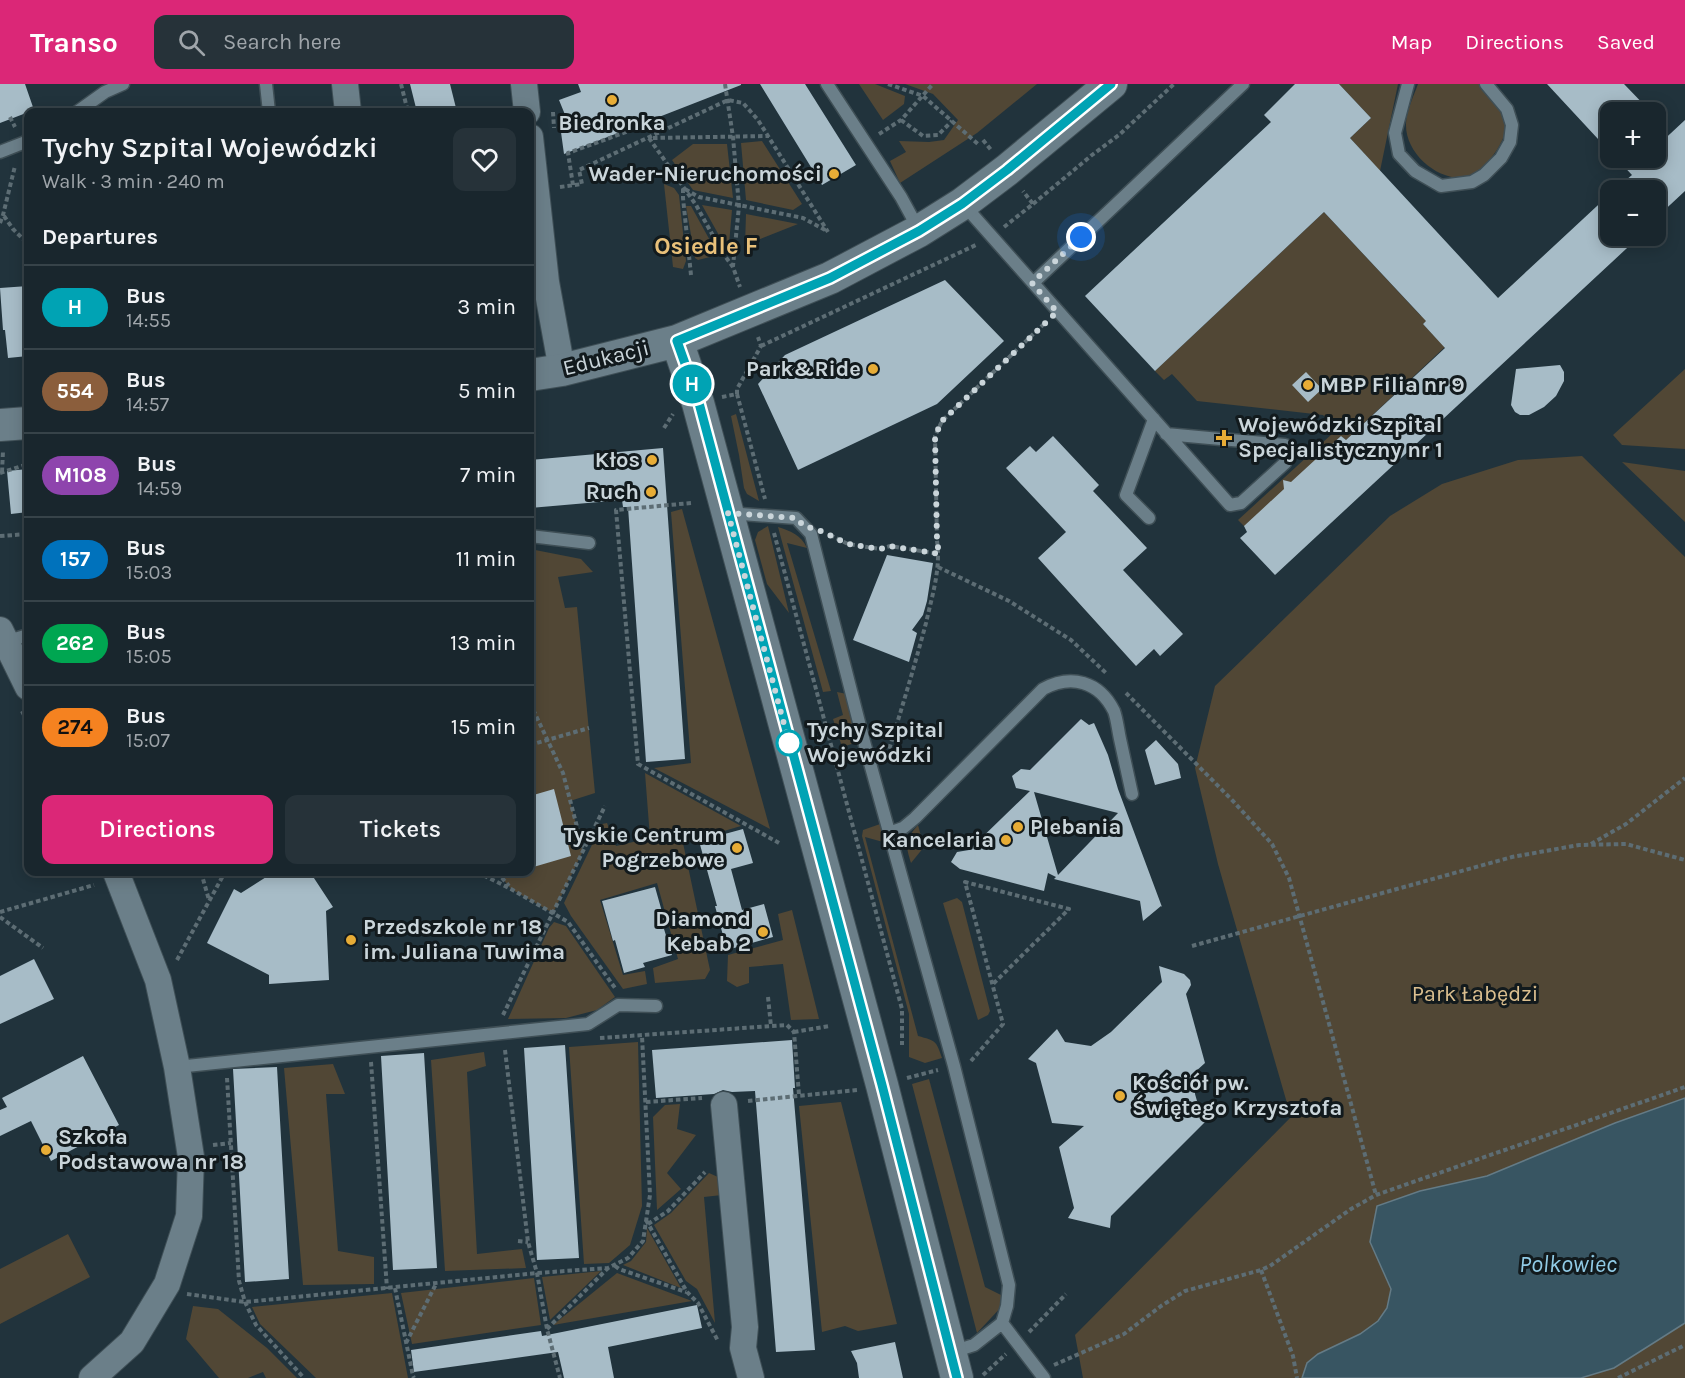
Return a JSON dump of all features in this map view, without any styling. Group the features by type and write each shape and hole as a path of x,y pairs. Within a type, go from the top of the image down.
{"street":[{"path":"345,84 348,108"},
{"path":"524,84 527,108"},
{"name":"Edukacji","path":"534,374 562,370 677,341 830,278 919,231 962,204 1111,84"},
{"path":"534,174 547,293 562,370"},
{"path":"677,341 699,403 882,1085 961,1358"},
{"path":"2,436 24,425"},
{"path":"11,636 24,675"},
{"path":"92,1378 132,1342 167,1284 189,1216 191,1157 177,1067 158,980 109,877"},
{"path":"733,1104 728,1145 745,1327 743,1348 751,1378"}],"lane":[{"path":"83,108 105,92 123,84"},
{"path":"266,84 269,108"},
{"path":"827,84 901,197 919,231"},
{"path":"1032,283 1243,84"},
{"path":"1408,84 1395,133 1399,154 1415,171 1441,186 1473,182 1484,175 1501,159 1510,142 1512,125 1507,109 1486,84"},
{"path":"0,152 24,143"},
{"path":"962,204 1057,312 1166,434 1230,505 1241,503 1285,463 1289,451 1285,446 1166,434"},
{"path":"1149,518 1126,495 1154,420"},
{"path":"728,513 796,518 811,534 874,776 954,1066 1009,1285 1007,1306 1002,1323 961,1358"},
{"path":"534,536 589,543"},
{"path":"890,833 903,828 915,818 1043,689 1054,683 1073,681 1092,685 1106,699 1114,712 1132,794"},
{"path":"177,1067 588,1024 618,1005 656,1006"},
{"path":"1002,1323 1042,1375"}],"path":[{"path":"401,84 407,108"},
{"path":"725,84 733,137 739,206 733,267"},
{"path":"888,84 923,96 978,144"},
{"path":"865,144 901,120 933,84"},
{"path":"1003,228 1092,154 1119,135 1174,84"},
{"path":"558,187 582,184 579,170 728,100 743,103 758,120 828,232 804,218 699,197 683,188"},
{"path":"901,120 923,136 938,135 952,121"},
{"path":"569,192 571,186 568,153 651,123"},
{"path":"649,138 769,136"},
{"path":"649,138 696,205 733,267 761,346"},
{"path":"0,223 24,143"},
{"path":"1018,185 1033,204"},
{"path":"683,188 691,275"},
{"path":"3,215 24,240"},
{"path":"901,1056 902,1010 737,389 761,346 977,245"},
{"path":"874,776 884,765 912,677 937,579 939,554 935,436 942,421 1057,312"},
{"path":"664,428 675,411 737,394"},
{"path":"2,436 1,472 24,466"},
{"path":"691,503 616,510 638,764 779,843"},
{"path":"804,526 821,531 848,544 880,549 890,546 939,554"},
{"path":"0,536 24,534"},
{"path":"938,567 1009,601 1035,617 1071,640 1108,674"},
{"path":"1124,691 1233,801 1272,844 1289,878 1376,1195"},
{"path":"534,712 563,773 583,851"},
{"path":"534,744 589,728"},
{"path":"1590,844 1626,825 1685,778"},
{"path":"501,1033 503,1014 605,806"},
{"path":"1192,946 1512,857 1579,845 1626,844 1685,860"},
{"path":"202,876 209,900"},
{"path":"175,963 223,876"},
{"path":"485,876 568,922 619,994"},
{"path":"500,876 511,889"},
{"path":"0,912 109,877"},
{"path":"902,1073 903,1079 972,1061 1003,1024 965,882 1069,909 993,985"},
{"path":"0,917 43,948"},
{"path":"768,997 771,1026"},
{"path":"547,1329 608,1268 628,1258 643,1241 650,1195 642,1036 787,1025 794,1032 799,1095"},
{"path":"794,1032 830,1026"},
{"path":"504,1047 528,1242 560,1378"},
{"path":"371,1053 387,1289"},
{"path":"226,1077 239,1281 244,1302 256,1325 306,1378"},
{"path":"1042,1375 1124,1334 1185,1291 1270,1266 1351,1209 1376,1195 1685,1087"},
{"path":"733,1104 799,1095 850,1092 864,1088"},
{"path":"647,1222 668,1211 699,1180 728,1145"},
{"path":"647,1222 687,1292 698,1303 720,1344"},
{"path":"518,1241 528,1242"},
{"path":"614,1265 619,1269 687,1292"},
{"path":"179,1293 244,1302 608,1268"},
{"path":"1261,1270 1293,1356 1297,1378"},
{"path":"406,1344 436,1284"},
{"path":"395,1288 414,1378"},
{"path":"1618,1378 1685,1345"},
{"path":"961,1358 980,1378"}],"green space":[{"path":"859,84 875,84 905,96 904,104 883,120"},
{"path":"905,84 1037,84 977,133 900,183 890,161 906,152 899,141 944,140 958,120 933,94"},
{"path":"1339,84 1398,84 1380,171 1350,138 1371,118"},
{"path":"1418,84 1479,84 1502,110 1506,128 1499,147 1477,172 1462,178 1452,177 1432,169 1416,154 1407,134 1406,119"},
{"path":"762,141 802,204 793,210 746,200 741,143"},
{"path":"693,144 727,144 733,198 693,190 672,160"},
{"path":"664,184 674,188 679,195 686,261 683,269 673,267"},
{"path":"702,205 732,210 729,244 725,246"},
{"path":"686,206 691,206 718,255 698,260 695,258"},
{"path":"1324,212 1421,316 1434,314 1423,324 1437,339 1448,344 1346,440 1341,436 1255,531 1238,520 1333,433 1332,425 1323,415 1197,401 1172,374 1164,380 1155,371"},
{"path":"746,214 798,224 745,245"},
{"path":"1685,369 1685,449 1622,445 1613,435"},
{"path":"736,414 759,501 747,494 744,488 731,416"},
{"name":"Park Łabędzi","path":"1582,456 1685,557 1685,1378 1083,1378 1075,1335 1291,1117 1218,864 1195,768 1215,686 1390,516 1442,484 1518,460"},
{"path":"1622,462 1685,471 1685,522"},
{"path":"682,509 770,829 654,768 691,763 671,512"},
{"path":"768,526 789,613 767,584 755,540 758,532"},
{"path":"778,527 795,534 807,548 787,543 831,691 823,692"},
{"path":"534,550 581,559 593,572 558,577 565,608 577,607 595,793 570,801 583,851 553,913 511,889 500,876 534,876"},
{"path":"837,692 847,694 858,742 842,747 833,719 843,715"},
{"path":"645,773 741,826 683,843 710,970 705,979 655,983 653,968 678,959 657,883 600,900 623,975 645,971 647,984 623,989 564,903 602,824 607,823 616,846 650,838"},
{"path":"883,823 888,841 883,842 865,837 918,1036 934,1042 942,1058 925,1063 909,1057 909,1014 862,836 863,830"},
{"path":"918,825 924,847 911,863 907,842"},
{"path":"957,898 962,902 990,1011 988,1015 978,1020 943,903"},
{"path":"792,910 819,1019 791,1020 783,964 749,967 749,983 737,987 727,981 728,955 783,940 778,914"},
{"path":"554,922 566,926 615,997 597,1010 566,1018 508,1019 549,928"},
{"path":"638,1042 642,1206 630,1245 609,1263 584,1264 569,1047"},
{"path":"484,1052 486,1066 467,1072 477,1254 522,1249 526,1268 445,1271 431,1060"},
{"path":"333,1064 345,1094 326,1094 338,1251 374,1257 374,1284 303,1285 284,1068"},
{"path":"929,1079 985,1287 1005,1297 1004,1304 977,1333 912,1084"},
{"path":"841,1102 897,1324 858,1331 845,1326 822,1332 799,1106"},
{"path":"680,1104 677,1129 696,1135 667,1173 681,1189 657,1210 653,1117 665,1105"},
{"path":"709,1173 718,1177 722,1195 704,1197 715,1323 697,1289 686,1281 654,1225 671,1213"},
{"path":"647,1228 681,1288 623,1265 631,1261 646,1242"},
{"path":"68,1234 90,1277 0,1324 0,1269"},
{"path":"601,1271 550,1320 542,1277"},
{"path":"617,1273 692,1301 553,1325"},
{"path":"534,1278 541,1325 412,1344 401,1293"},
{"path":"392,1293 408,1378 316,1378 260,1324 252,1307"},
{"path":"193,1306 218,1309 267,1348 297,1378 266,1378 263,1372 248,1378 219,1378 186,1339"}],"water":[{"name":"Polkowiec","path":"1685,1098 1685,1323 1614,1368 1581,1378 1302,1378 1307,1363 1318,1354 1360,1334 1378,1321 1387,1308 1391,1289 1370,1242 1377,1206 1420,1191 1487,1176 1615,1123"}],"building":[{"path":"0,84 25,84 33,108 24,108 24,114 0,123"},
{"path":"410,84 450,84 456,108 416,108"},
{"path":"578,84 741,85 564,154 560,125 568,122 559,100 581,92"},
{"path":"760,84 805,84 856,165 822,185"},
{"path":"1295,84 1339,84 1371,118 1350,138 1498,298 1600,203 1600,246 1629,246 1275,575 1240,538 1247,532 1244,526 1284,489 1283,480 1291,482 1341,436 1346,440 1445,348 1423,324 1426,321 1324,212 1155,371 1085,296 1271,122 1264,115"},
{"path":"1547,84 1624,84 1641,102 1600,102 1600,141"},
{"path":"1685,120 1685,191 1666,209 1666,180 1626,180 1632,175 1625,168 1666,168 1666,138"},
{"name":"Park&Ride","path":"945,280 1004,341 937,404 798,470 758,384 785,355"},
{"path":"24,286 24,356 8,358 0,288"},
{"path":"1560,365 1564,372 1564,381 1556,396 1544,407 1529,415 1520,415 1515,412 1511,405 1516,369"},
{"path":"1306,372 1322,389 1308,402 1292,385"},
{"path":"1053,436 1099,485 1093,491 1147,548 1123,570 1183,634 1160,656 1154,649 1136,666 1038,558 1066,532 1006,468 1030,446 1036,452"},
{"path":"663,448 685,759 646,762 628,507 623,507 622,500 534,508 534,460"},
{"path":"24,469 24,512 11,514 7,471"},
{"path":"887,555 933,563 923,615 912,630 917,633 909,662 853,640"},
{"path":"1081,719 1089,725 1094,723 1108,755 1118,789 1162,907 1143,921 1140,901 1054,879 1056,877 1048,873 1044,891 960,869 951,862 957,852 969,850 1030,791 1016,788 1012,776 1021,769 1030,770","holes":["1034,792 1118,813 1058,875"]},
{"path":"1156,740 1178,764 1181,778 1155,785 1145,750"},
{"path":"554,789 571,856 534,867 534,795"},
{"path":"743,829 753,863 731,869 742,910 764,904 773,937 727,950 699,841"},
{"path":"268,876 313,876 333,907 326,911 329,980 269,984 269,975 207,943 234,889 241,893"},
{"path":"655,887 672,955 643,963 645,967 624,973 602,901"},
{"path":"34,959 54,999 0,1024 0,976"},
{"name":"Kościół pw. Świętego Krzysztofa","path":"1159,966 1184,974 1190,980 1191,985 1186,994 1205,1063 1195,1072 1195,1094 1197,1101 1211,1116 1111,1216 1110,1228 1068,1218 1074,1208 1059,1147 1084,1126 1052,1123 1036,1063 1028,1059 1057,1029 1065,1042 1091,1046 1111,1032 1162,982"},
{"path":"792,1040 795,1088 793,1088 815,1350 776,1352 755,1091 723,1090 714,1094 656,1098 652,1050"},
{"path":"565,1045 579,1258 537,1260 524,1048"},
{"path":"424,1053 437,1268 393,1270 381,1056"},
{"path":"83,1056 119,1125 51,1161 31,1121 0,1136 0,1110 7,1107 2,1098"},
{"path":"277,1067 289,1279 245,1282 233,1069"},
{"path":"697,1305 702,1328 608,1347 614,1378 564,1378 558,1352 414,1372 411,1350 541,1331 542,1336"},
{"path":"895,1342 903,1378 859,1378 857,1363 851,1351"}],"bus line":[{"name":"H","path":"957,1378 882,1085 699,403 677,341 830,278 919,231 962,204 1007,170 1111,84"}],"place":[{"name":"Biedronka","path":"612,100"},
{"name":"Wader-Nieruchomości","path":"834,174"},
{"name":"Park&Ride","path":"873,369"},
{"name":"MBP Filia nr 9","path":"1308,385"},
{"name":"Wojewódzki Szpital Specjalistyczny nr 1","path":"1224,438"},
{"name":"Kłos","path":"652,460"},
{"name":"Ruch","path":"651,492"},
{"name":"Tychy Szpital Wojewódzki","path":"789,743"},
{"name":"Plebania","path":"1018,827"},
{"name":"Kancelaria","path":"1006,840"},
{"name":"Tyskie Centrum Pogrzebowe","path":"737,848"},
{"name":"Diamond Kebab 2","path":"763,932"},
{"name":"Przedszkole nr 18 im. Juliana Tuwima","path":"351,940"},
{"name":"Kościół pw. Świętego Krzysztofa","path":"1120,1096"},
{"name":"Szkoła Podstawowa nr 18","path":"46,1150"}],"district":[{"name":"Osiedle F","path":"706,246"}],"route":[{"path":"789,743 728,513 796,518 804,526 821,531 848,544 880,549 890,546 939,554 935,436 942,421 1057,312 1032,283 1081,237"}]}
